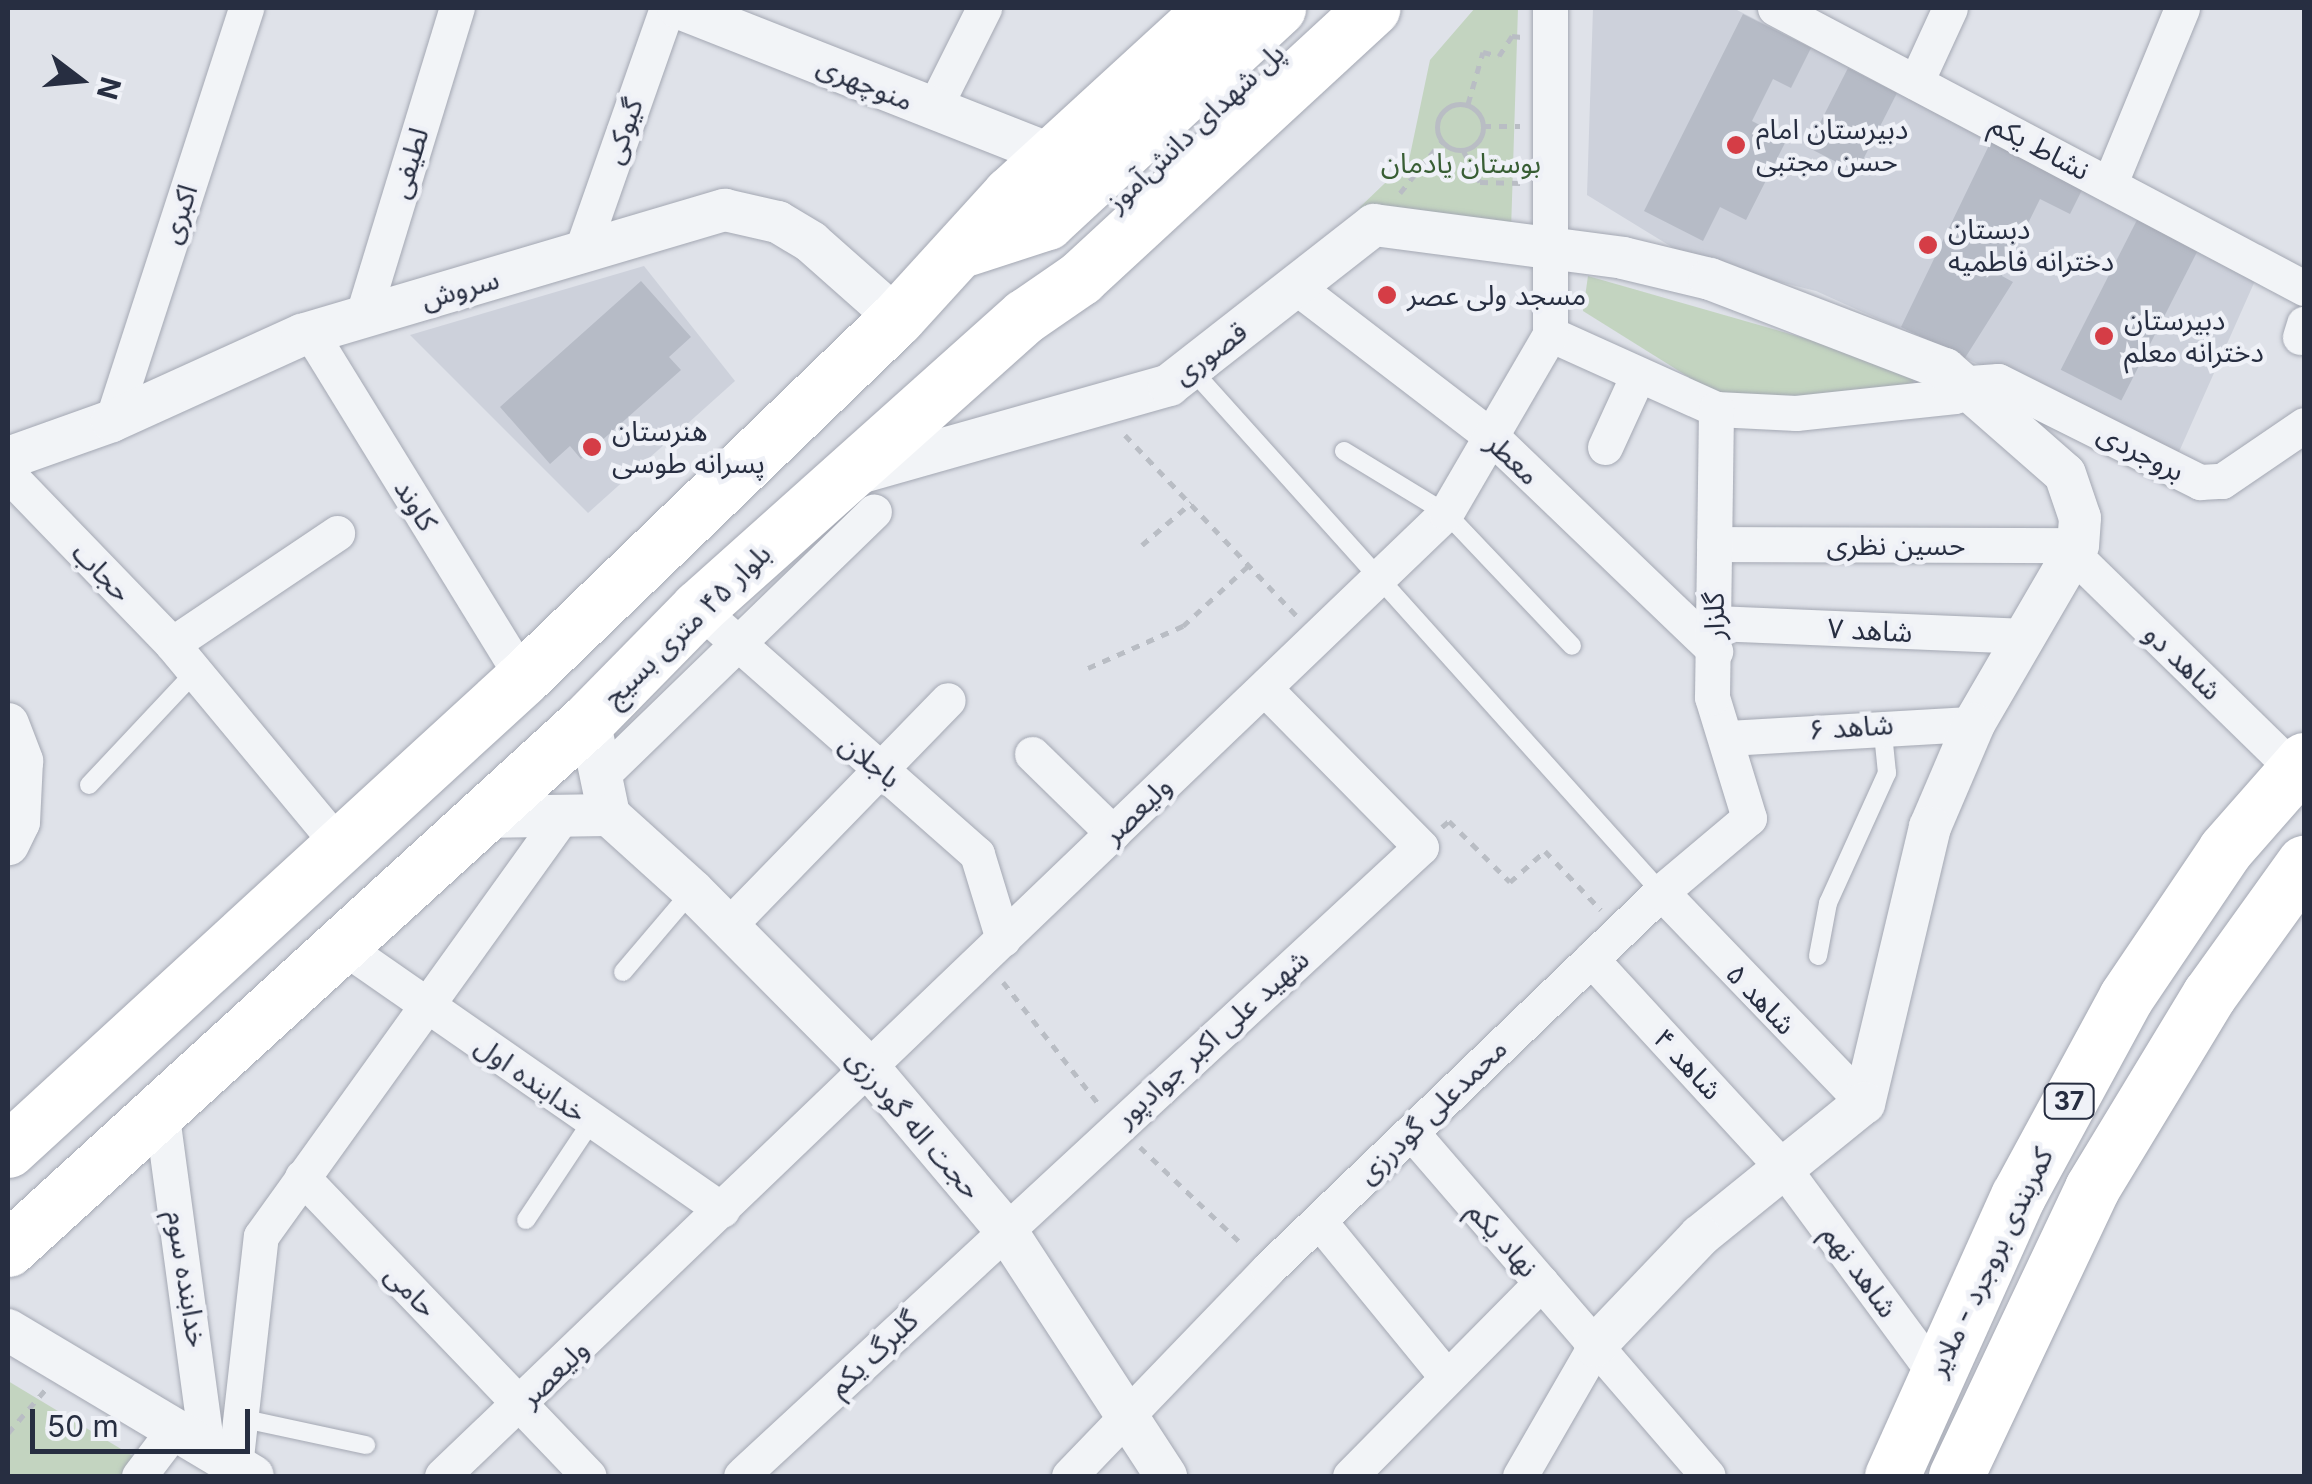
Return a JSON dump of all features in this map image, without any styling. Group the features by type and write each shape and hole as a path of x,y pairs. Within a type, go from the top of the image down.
{"main road":[{"path":"8,1150 523,678 897,318 1052,155 1213,8"},
{"name":"پل شهدای دانش‌آموز","path":"1058,234 1278,8"},
{"name":"پل شهدای دانش‌آموز","path":"1058,234 1322,8"},
{"name":"بلوار ۴۵ متری بسیج","path":"8,1249 589,720 716,625 861,494 1025,316 1080,278 1372,8"},
{"path":"967,248 1058,234"},
{"path":"1025,316 1058,234"},
{"name":"کمربندی بروجرد - ملایر","path":"1892,1476 1935,1374 2126,996 2225,850 2299,765"},
{"name":"کمربندی بروجرد - ملایر","path":"1956,1476 2092,1188 2209,995 2304,863"}],"street":[{"name":"اکبری","path":"112,421 246,8"},
{"name":"لطیفی","path":"362,318 457,8"},
{"name":"گیوکی","path":"580,255 667,8"},
{"name":"منوچهری","path":"679,8 1052,155"},
{"path":"933,110 984,8"},
{"name":"نشاط یکم","path":"1775,8 2304,288"},
{"path":"1916,82 1950,8"},
{"path":"2110,183 2182,8"},
{"name":"ولیعصر","path":"442,1476 521,1406 1446,513 1550,334 1550,22"},
{"name":"سروش","path":"8,458 112,421 310,332 725,210 752,215 811,242 897,318"},
{"path":"1374,226 1679,269 1970,384 2065,474 2080,518 2075,549 1974,724 1930,827 1864,1103 1700,1236 1595,1346 1520,1476"},
{"name":"قصوری","path":"861,494 1100,409 1193,371 1374,226"},
{"name":"معطر","path":"1296,286 1492,438 1714,637"},
{"name":"کاوند","path":"310,332 523,678"},
{"path":"1550,334 1716,409 1796,414 1956,396 1970,384"},
{"path":"1604,447 1638,376"},
{"name":"بروجردی","path":"1970,384 1998,380 2200,482 2222,482 2304,425"},
{"name":"گلزار","path":"1716,409 1712,697 1728,738 1748,818"},
{"name":"حجاب","path":"8,474 184,658 340,846"},
{"path":"184,658 337,533"},
{"name":"حسین نظری","path":"1714,544 2075,549"},
{"name":"شاهد دو","path":"2075,549 2299,765"},
{"path":"480,817 562,817 605,796 716,625"},
{"name":"باجلان","path":"716,625 857,754 887,770 977,854 993,948"},
{"name":"شاهد ۷","path":"1714,637 2026,636"},
{"path":"1264,688 1421,847"},
{"path":"728,926 887,770 948,700"},
{"path":"589,720 605,796"},
{"name":"شاهد ۶","path":"1728,738 1882,723 1974,724"},
{"path":"8,724 22,762 19,822 8,844"},
{"path":"1032,754 1113,833"},
{"name":"حجت اله گودرزی","path":"605,796 693,891 869,1068 1005,1229 1166,1476"},
{"path":"138,1476 217,1456 240,1418 260,1236 562,817"},
{"name":"محمدعلی گودرزی","path":"1068,1476 1268,1268 1620,930 1748,818"},
{"name":"شهید علی اکبر جوادپور","path":"1005,1229 1421,847"},
{"name":"شاهد ۵","path":"1661,892 1864,1103"},
{"name":"خدابنده اول","path":"341,945 590,1122 722,1210"},
{"name":"شاهد ۴","path":"1592,958 1784,1168"},
{"name":"خدابنده سوم","path":"161,1109 217,1456"},
{"name":"نهاد یکم","path":"1411,1132 1708,1476"},
{"name":"شاهد نهم","path":"1784,1168 1935,1374"},
{"name":"حامی","path":"302,1177 589,1476"},
{"path":"1319,1220 1446,1376"},
{"name":"گلبرگ یکم","path":"741,1476 1005,1229"},
{"path":"1350,1476 1541,1284"},
{"path":"8,1330 217,1456"}],"lane":[{"path":"1193,371 1374,580 1661,892"},
{"path":"1344,450 1446,513 1572,646"},
{"path":"89,785 184,658"},
{"path":"1818,956 1828,902 1887,773 1882,723"},
{"path":"624,972 693,891"},
{"path":"526,1220 590,1122"},
{"path":"240,1418 366,1445"}],"path":[{"path":"1466,105 1483,52 1499,56 1512,36 1550,22"},
{"path":"1374,226 1442,141 1441,114 1466,105"},
{"path":"1463,150 1482,133 1478,113 1466,105"},
{"path":"1442,141 1463,150 1480,182 1550,183"},
{"path":"1100,409 1316,636"},
{"path":"1142,545 1191,503"},
{"path":"1088,668 1183,626 1249,565"},
{"path":"1421,847 1449,821 1510,882 1545,851 1620,930"},
{"path":"993,948 1116,1126 1268,1268"},
{"path":"8,1433 66,1366"}],"shaded area":[{"path":"1593,8 1733,8 2258,274 2178,454 1816,291 1693,260 1587,195"},
{"name":"هنرستان پسرانه طوسی","path":"644,266 735,381 588,513 410,335"}],"green space":[{"name":"بوستان یادمان","path":"1475,8 1518,8 1511,231 1359,208 1409,160 1430,60"},
{"path":"1588,276 1912,369 1914,385 1762,406 1711,391 1583,311"},
{"path":"8,1381 141,1461 129,1476 8,1476"}],"building":[{"path":"1743,14 1811,48 1791,88 1773,79 1752,121 1787,139 1746,220 1720,207 1703,241 1644,211"},
{"path":"1848,68 1897,93 1857,172 1808,147"},
{"path":"1994,135 2087,180 2070,214 2040,199 2002,276 2013,282 1965,358 1901,327"},
{"path":"2137,220 2198,251 2121,401 2061,370"},
{"path":"641,281 691,337 669,357 681,370 581,459 570,446 550,464 500,407"}],"place":[{"name":"دبیرستان امام حسن مجتبی","path":"1736,145"},
{"name":"دبستان دخترانه فاطمیه","path":"1928,245"},
{"name":"مسجد ولی عصر","path":"1387,295"},
{"name":"دبیرستان دخترانه معلم","path":"2104,336"},
{"name":"هنرستان پسرانه طوسی","path":"592,447"}]}
